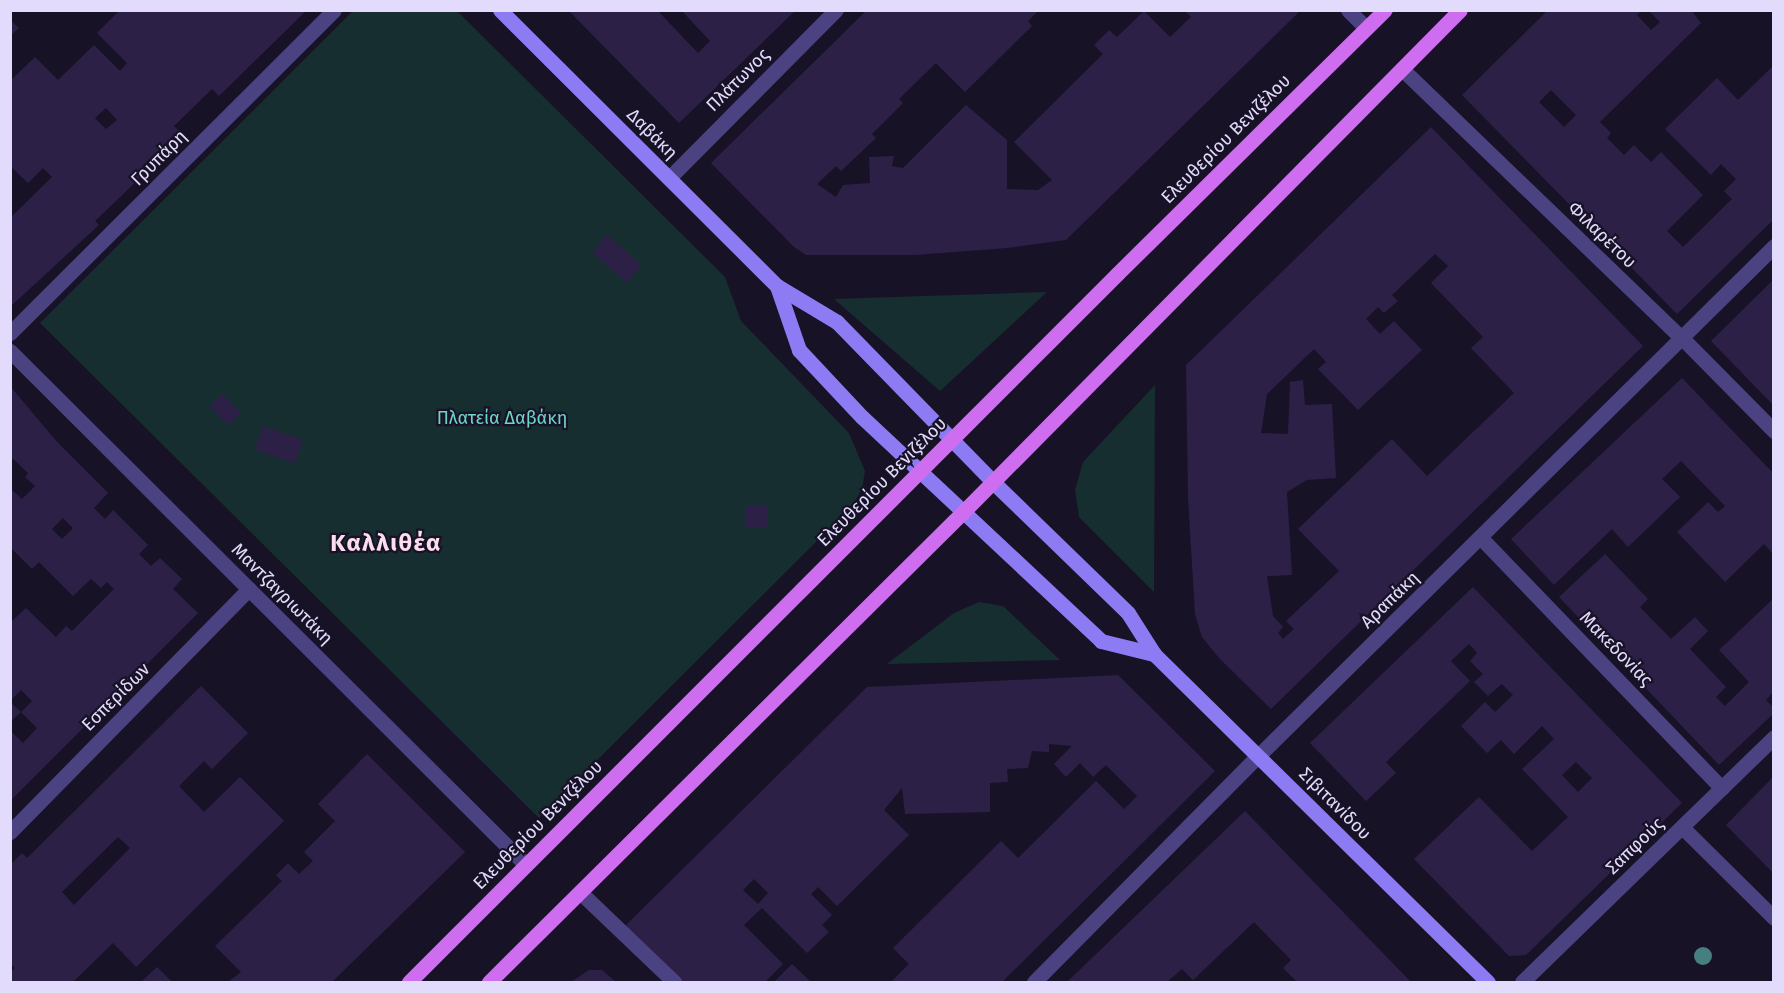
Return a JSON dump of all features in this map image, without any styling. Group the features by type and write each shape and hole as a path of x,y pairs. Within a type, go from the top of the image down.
{"main road":[{"name":"Δαβάκη","path":"500,10 777,286 837,322 951,440"},
{"name":"Ελευθερίου Βενιζέλου","path":"408,982 1384,10"},
{"path":"489,982 993,482 1460,10"},
{"name":"Δαβάκη","path":"777,286 799,350 862,417 920,471"},
{"name":"Σιβιτανίδου","path":"951,440 1128,613 1154,654 1488,982"},
{"path":"920,471 1101,641 1154,654"}],"street":[{"name":"Γρυπάρη","path":"10,333 334,10"},
{"name":"Πλάτωνος","path":"669,178 836,10"},
{"path":"1348,10 1366,28"},
{"name":"Φιλαρέτου","path":"1402,69 1682,338 1773,431"},
{"name":"Αραπάκη","path":"1034,982 1258,755 1481,538 1773,246"},
{"name":"Μαντζαγριωτάκη","path":"10,351 526,865"},
{"name":"Μακεδονίας","path":"1481,538 1722,788"},
{"name":"Εσπερίδων","path":"10,832 249,589"},
{"name":"Σαπφούς","path":"1522,982 1683,828 1773,736"},
{"path":"1683,828 1773,918"},
{"path":"581,893 674,982"}],"green space":[{"name":"Πλατεία Δαβάκη","path":"353,11 457,11 725,277 741,321 849,433 865,471 862,489 852,506 539,818 40,323"},
{"path":"1047,292 940,391 834,299"},
{"path":"1155,385 1154,592 1079,517 1075,490 1083,462"},
{"path":"979,602 1003,606 1060,660 887,664 954,613"}],"building":[{"path":"120,10 307,10 219,96 212,89 174,126 184,136 95,221 99,225 10,307 10,218 52,177 43,168 28,183 10,166 10,81 35,57 58,80 94,45 120,71 127,63 97,33","holes":["106,108 117,120 106,129 95,118"]},
{"path":"568,10 657,10 698,53 710,41 681,10 796,10 679,123"},
{"path":"867,10 1039,10 1028,21 1032,26 965,92 936,63 899,99 903,103 872,134 876,138 841,171 836,166 817,184 836,197 843,185 870,183 869,157 894,156 892,166 903,168 966,105 1007,140 1007,189 1038,190 1052,180 1014,142 1103,54 1094,45 1109,30 1117,37 1144,11 1170,37 1191,17 1184,10 1301,10 1066,240 1007,248 915,255 806,255 794,247 711,163"},
{"path":"1548,10 1642,10 1637,15 1651,30 1660,22 1648,10 1691,10 1701,23 1600,122 1611,133 1607,138 1624,155 1634,145 1651,162 1661,152 1703,195 1667,231 1683,247 1732,199 1724,191 1736,179 1721,164 1711,175 1665,129 1717,78 1738,100 1773,66 1773,220 1677,314 1462,95","holes":["1551,90 1576,115 1564,127 1539,102"]},
{"path":"10,20 19,28 10,36"},
{"path":"1431,127 1643,346 1271,709 1219,658 1202,637 1195,614 1188,498 1186,365","holes":["1435,254 1448,266 1431,283 1483,337 1471,348 1514,393 1427,476 1392,439 1298,529 1339,571 1286,621 1294,629 1283,639 1278,633 1283,627 1273,616 1267,576 1292,575 1287,492 1307,480 1336,478 1332,404 1305,405 1303,380 1290,382 1288,434 1261,433 1267,394 1314,349 1326,362 1318,369 1358,410 1422,350 1394,321 1380,334 1366,319 1378,307 1384,313 1398,301 1392,295"]},
{"path":"607,235 642,265 627,283 592,252"},
{"path":"1773,280 1773,405 1711,341"},
{"path":"1682,378 1773,473 1773,554 1764,544 1725,582 1677,532 1708,502 1718,512 1725,506 1681,461 1662,479 1680,497 1628,547 1612,529 1554,585 1511,539"},
{"path":"10,386 58,443 108,493 94,508 105,519 113,510 148,545 139,554 151,566 160,558 182,579 173,589 198,613 10,801 10,730 23,743 37,728 21,712 32,701 21,690 10,701 10,623 26,608 56,637 66,626 72,631 114,589 107,582 101,588 91,579 73,596 39,562 32,569 10,547 10,491 12,490 22,499 35,486 25,477 28,473 10,456","holes":["63,518 73,528 62,539 52,529"]},
{"path":"222,394 241,413 228,426 209,407"},
{"path":"263,426 303,440 295,463 255,450"},
{"path":"745,505 768,505 768,527 745,527"},
{"path":"1605,554 1648,599 1640,607 1671,639 1695,617 1708,631 1690,649 1726,687 1716,697 1725,706 1749,682 1719,650 1773,599 1773,692 1766,700 1773,707 1773,714 1719,765 1559,597"},
{"path":"1473,587 1682,803 1526,955 1509,956 1414,859 1479,797 1532,851 1568,817 1522,769 1554,739 1542,726 1514,754 1501,740 1487,753 1461,726 1485,702 1495,712 1513,695 1502,684 1488,696 1474,682 1483,674 1470,661 1477,653 1469,644 1451,661 1470,681 1386,762 1396,773 1366,801 1310,743","holes":["1576,762 1592,778 1578,792 1562,775"]},
{"path":"1118,675 1215,771 1002,982 891,982 909,964 893,948 1001,841 1018,858 1096,781 1124,809 1137,796 1106,765 1093,777 1080,763 1066,777 1054,764 1072,746 1049,744 1049,752 1032,751 1028,768 1007,769 1008,782 990,783 990,812 905,814 902,788 884,810 909,835 837,906 818,887 811,894 832,915 822,925 829,932 807,953 762,908 744,925 783,964 767,982 682,982 625,926 867,687","holes":["754,879 768,893 758,904 743,890"]},
{"path":"201,686 248,733 212,769 204,761 179,786 204,812 240,777 284,821 136,967 113,943 73,982 10,982 10,973 15,968 10,963 10,865 22,853 27,858","holes":["118,837 130,848 74,905 62,892"]},
{"path":"10,702 21,712 10,722"},
{"path":"367,754 465,852 332,982 228,982 241,972 215,946 282,881 276,875 288,863 299,874 313,861 304,852 335,821 318,804"},
{"path":"1773,777 1773,873 1726,825"},
{"path":"1245,811 1411,982 1297,982 1283,968 1291,960 1254,922 1193,980 1182,969 1167,982 1067,982"},
{"path":"792,964 811,982 774,982"},
{"path":"157,967 171,981 141,982"},
{"path":"589,970 602,970 616,982 571,982"}],"district":[{"name":"Καλλιθέα","path":"386,544"}]}
